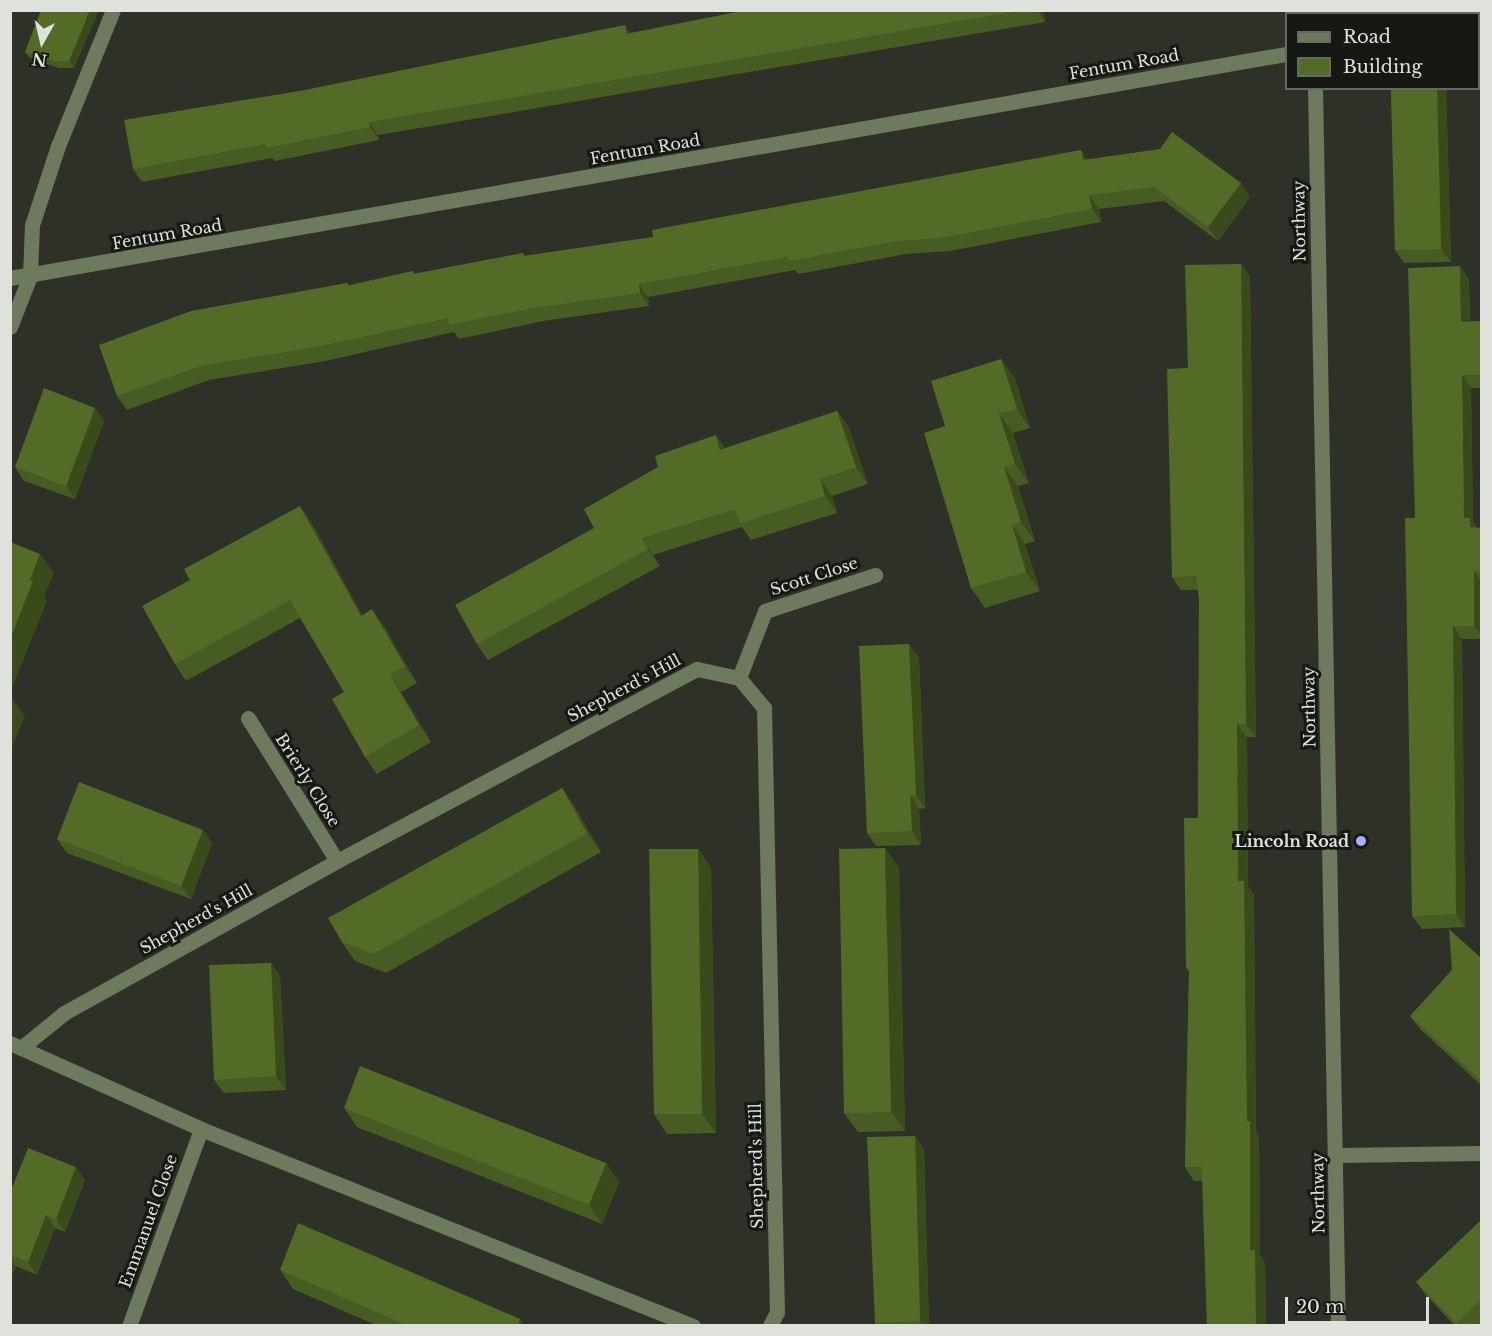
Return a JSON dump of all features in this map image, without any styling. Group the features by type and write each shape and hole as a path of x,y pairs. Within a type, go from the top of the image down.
{"street":[{"path":"10,327 30,276 32,225 87,68 113,10"},
{"name":"Fentum Road","path":"10,278 1285,54"},
{"name":"Northway","path":"1315,90 1338,1326"},
{"name":"Scott Close","path":"738,678 765,611 875,575"},
{"name":"Shepherd's Hill","path":"16,1045 64,1013 337,861 696,669 738,678 764,708 777,1312 770,1326"},
{"name":"Brierly Close","path":"248,718 337,861"},
{"name":"Shepherd's Hill","path":"16,1045 201,1129 693,1326"},
{"name":"Emmanuel Close","path":"129,1326 201,1129"},
{"path":"1336,1155 1482,1153"}],"building":[{"path":"41,10 90,10 69,61 54,61 25,52"},
{"path":"747,10 1024,10 369,122 370,127 266,148 265,144 133,169 124,120 305,90 625,25 627,34"},
{"path":"1389,10 1435,10 1435,12 1389,12"},
{"path":"1391,90 1437,90 1441,249 1395,250"},
{"path":"1172,132 1241,183 1208,227 1154,187 1089,195 1092,209 941,238 897,241 789,261 788,257 639,284 640,293 534,308 449,325 448,318 316,347 200,366 117,396 99,345 191,311 347,283 348,286 413,271 413,274 523,253 524,256 653,237 652,230 1081,150 1083,160 1160,149"},
{"path":"1241,264 1246,724 1237,724 1238,881 1244,881 1247,1121 1250,1121 1250,1250 1255,1250 1256,1326 1207,1326 1202,1167 1185,1167 1189,968 1186,968 1184,818 1198,818 1199,599 1196,576 1172,577 1167,369 1188,368 1185,265"},
{"path":"1460,266 1461,322 1481,321 1482,375 1462,375 1464,518 1470,518 1470,527 1482,528 1482,571 1474,571 1474,626 1453,626 1456,914 1412,916 1405,518 1415,518 1408,268"},
{"path":"1001,359 1017,409 999,414 1015,464 1004,467 1021,522 1012,525 1026,572 971,588 924,433 945,426 931,381"},
{"path":"44,388 95,408 66,486 15,467"},
{"path":"837,411 856,467 820,479 825,496 740,523 735,509 642,538 648,549 477,644 455,605 594,528 584,509 658,467 655,456 716,435 720,450"},
{"path":"300,506 361,616 372,609 405,666 390,675 419,725 365,757 332,699 344,692 290,600 175,664 142,606 190,580 184,569"},
{"path":"10,542 40,554 30,580 33,581 10,639"},
{"path":"909,644 916,795 910,795 912,831 867,833 859,646"},
{"path":"79,782 203,830 181,886 57,839"},
{"path":"562,788 587,833 373,954 342,942 328,918"},
{"path":"885,848 891,1112 844,1113 839,849"},
{"path":"649,849 698,849 702,1114 654,1114"},
{"path":"1449,929 1482,959 1482,1081 1410,1016 1452,970"},
{"path":"271,963 276,1076 214,1080 209,965"},
{"path":"360,1066 606,1163 589,1205 344,1108"},
{"path":"915,1136 920,1321 875,1323 867,1137"},
{"path":"28,1148 76,1167 56,1219 46,1215 28,1262 10,1255 10,1193"},
{"path":"1480,1221 1482,1223 1482,1299 1456,1323 1416,1282"},
{"path":"298,1223 520,1319 517,1326 409,1326 280,1270"}],"place":[{"name":"Lincoln Road","path":"1361,841"}]}
